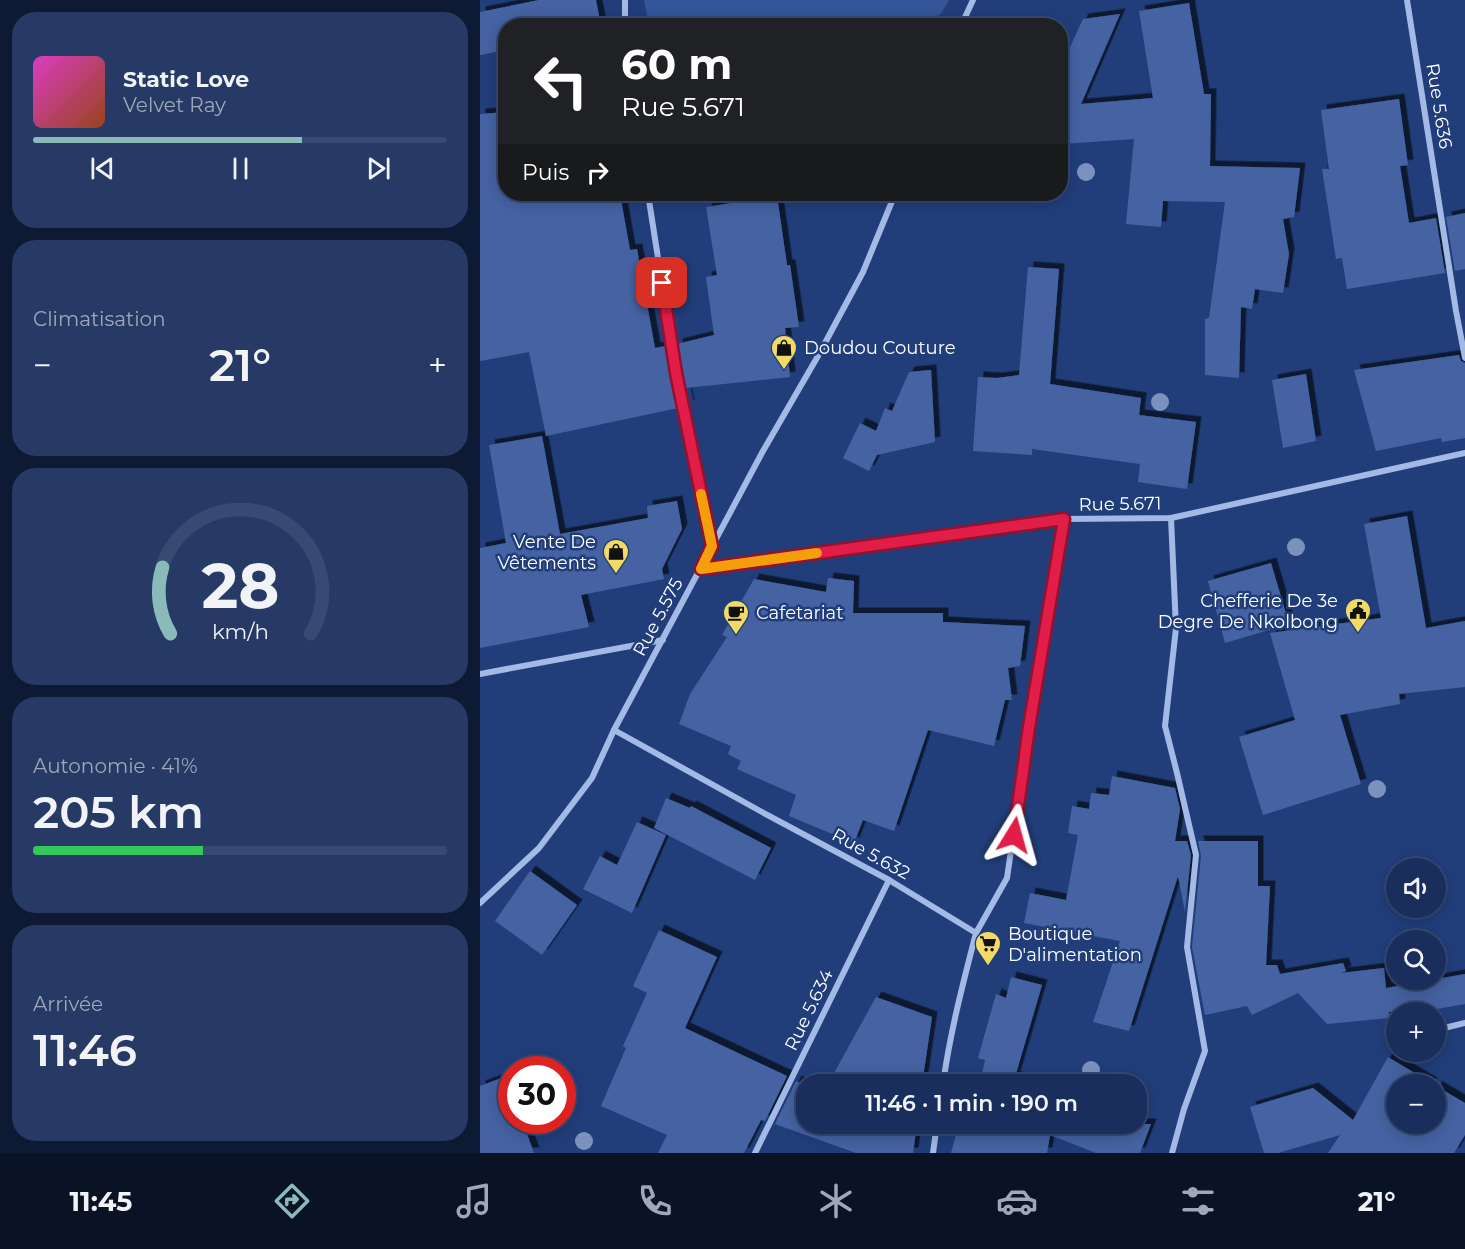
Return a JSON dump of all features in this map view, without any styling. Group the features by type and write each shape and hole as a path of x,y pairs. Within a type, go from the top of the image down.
{"street":[{"path":"624,18 625,0"},
{"path":"965,18 973,0"},
{"name":"Rue 5.636","path":"1407,0 1465,358"},
{"path":"649,201 676,373 712,546"},
{"name":"Rue 5.575","path":"480,903 539,848 592,778 614,730 712,546 863,272 892,201"},
{"name":"Rue 5.671","path":"701,569 1064,519 1171,518 1465,453"},
{"path":"1171,518 1176,628 1165,726 1178,772 1196,855 1188,947 1205,1051 1184,1109 1172,1153"},
{"path":"944,1074 976,933 1007,878 1029,727 1064,519"},
{"path":"480,674 663,640"},
{"name":"Rue 5.632","path":"614,730 889,880 976,933"},
{"name":"Rue 5.634","path":"755,1153 889,880"},
{"path":"1446,1028 1465,1023"},
{"path":"933,1153 936,1134"}],"shaded area":[{"path":"644,0 949,0 940,15 924,18 648,18"}],"building":[{"path":"539,0 596,0 599,18 498,18 498,52 480,55 480,12"},
{"path":"1189,3 1204,94 1211,94 1210,166 1300,168 1294,217 1283,219 1289,254 1283,293 1255,289 1252,309 1241,307 1239,378 1205,375 1205,319 1209,318 1225,202 1163,201 1161,227 1126,224 1134,139 1068,144 1068,52 1083,19 1120,14 1081,104 1153,98 1139,11"},
{"path":"1399,99 1408,165 1400,166 1409,223 1436,218 1445,273 1347,289 1342,258 1336,259 1322,169 1329,169 1321,110"},
{"path":"498,113 498,201 621,201 630,250 637,249 655,348 666,346 678,408 546,436 529,352 480,361 480,114"},
{"path":"745,201 778,201 799,327 785,328 790,377 686,388 688,406 677,344 714,335 706,277 717,275 706,207"},
{"path":"1465,213 1465,269 1455,271 1446,217"},
{"path":"1028,267 1059,269 1050,384 1141,398 1139,415 1196,422 1187,489 1138,482 1140,464 1032,449 1032,455 973,451 978,377 997,378 1019,375"},
{"path":"1459,355 1461,361 1465,363 1465,438 1442,442 1441,438 1376,451 1354,370"},
{"path":"931,370 935,442 877,455 869,471 843,458 860,423 876,431 885,408 892,411 909,372"},
{"path":"1306,374 1316,441 1283,448 1272,380"},
{"path":"542,436 560,534 648,518 647,506 677,501 682,529 662,569 664,579 581,595 589,627 480,648 480,548 506,543 489,445"},
{"path":"1407,516 1426,628 1465,621 1465,687 1399,694 1400,704 1340,715 1361,784 1263,815 1239,737 1295,720 1270,633 1381,618 1364,524"},
{"path":"1271,563 1289,624 1225,643 1208,581"},
{"path":"828,578 854,581 853,613 943,613 943,622 1025,626 1020,666 1008,668 1012,700 1005,700 994,746 928,730 894,831 863,820 854,843 789,816 796,795 737,769 741,761 728,754 731,746 679,724 690,694 727,637 722,635 754,579 826,592"},
{"path":"1112,776 1175,788 1180,809 1175,841 1187,841 1191,855 1185,912 1178,876 1129,1031 1093,1022 1120,941 1024,923 1030,893 1066,900 1078,835 1068,833 1072,806 1089,809 1091,793 1109,795"},
{"path":"666,798 690,808 691,806 771,848 755,880 654,828"},
{"path":"637,822 666,835 632,913 583,889 600,856 617,865"},
{"path":"1198,841 1258,841 1258,886 1270,886 1266,965 1277,965 1280,974 1343,963 1346,971 1341,973 1384,968 1386,990 1446,990 1446,977 1465,974 1465,1004 1446,1007 1446,1002 1386,1002 1386,1018 1327,1024 1298,993 1252,1015 1247,1006 1205,1015 1192,947 1201,856"},
{"path":"530,871 577,905 542,955 495,921"},
{"path":"659,930 717,957 685,1028 787,1076 765,1121 761,1120 744,1153 658,1153 667,1135 601,1106 626,1048 623,1046 647,993 633,986"},
{"path":"1011,977 1042,985 1016,1074 982,1074 985,1060 978,1058 996,994 1006,998"},
{"path":"876,997 932,1017 923,1074 834,1074"},
{"path":"1386,1061 1396,1062 1416,1074 1386,1074 1386,1134 1446,1134 1446,1092 1465,1103 1465,1135 1454,1153 1328,1153 1340,1135 1278,1153 1264,1153 1250,1107 1313,1088 1353,1120"},
{"path":"498,1079 498,1134 527,1134 534,1153 480,1153 480,1086"},
{"path":"796,1081 796,1132 775,1124"},
{"path":"1147,1124 1151,1124 1140,1153 1096,1153 1050,1135 1047,1153 951,1153 956,1134 1147,1134"},
{"path":"803,1134 916,1134 913,1153 856,1153"}],"slow traffic":[{"path":"701,494 712,546 701,569 817,553"}],"place":[{"name":"Doudou Couture","path":"784,371"},
{"name":"Vente De Vêtements","path":"616,575"},
{"name":"Chefferie De 3e Degre De Nkolbong","path":"1358,634"},
{"name":"Cafetariat","path":"736,636"},
{"name":"Boutique D'alimentation","path":"988,967"}],"route":[{"path":"662,283 676,373 712,546 701,569 1064,519 1029,727 1014,835"}]}
